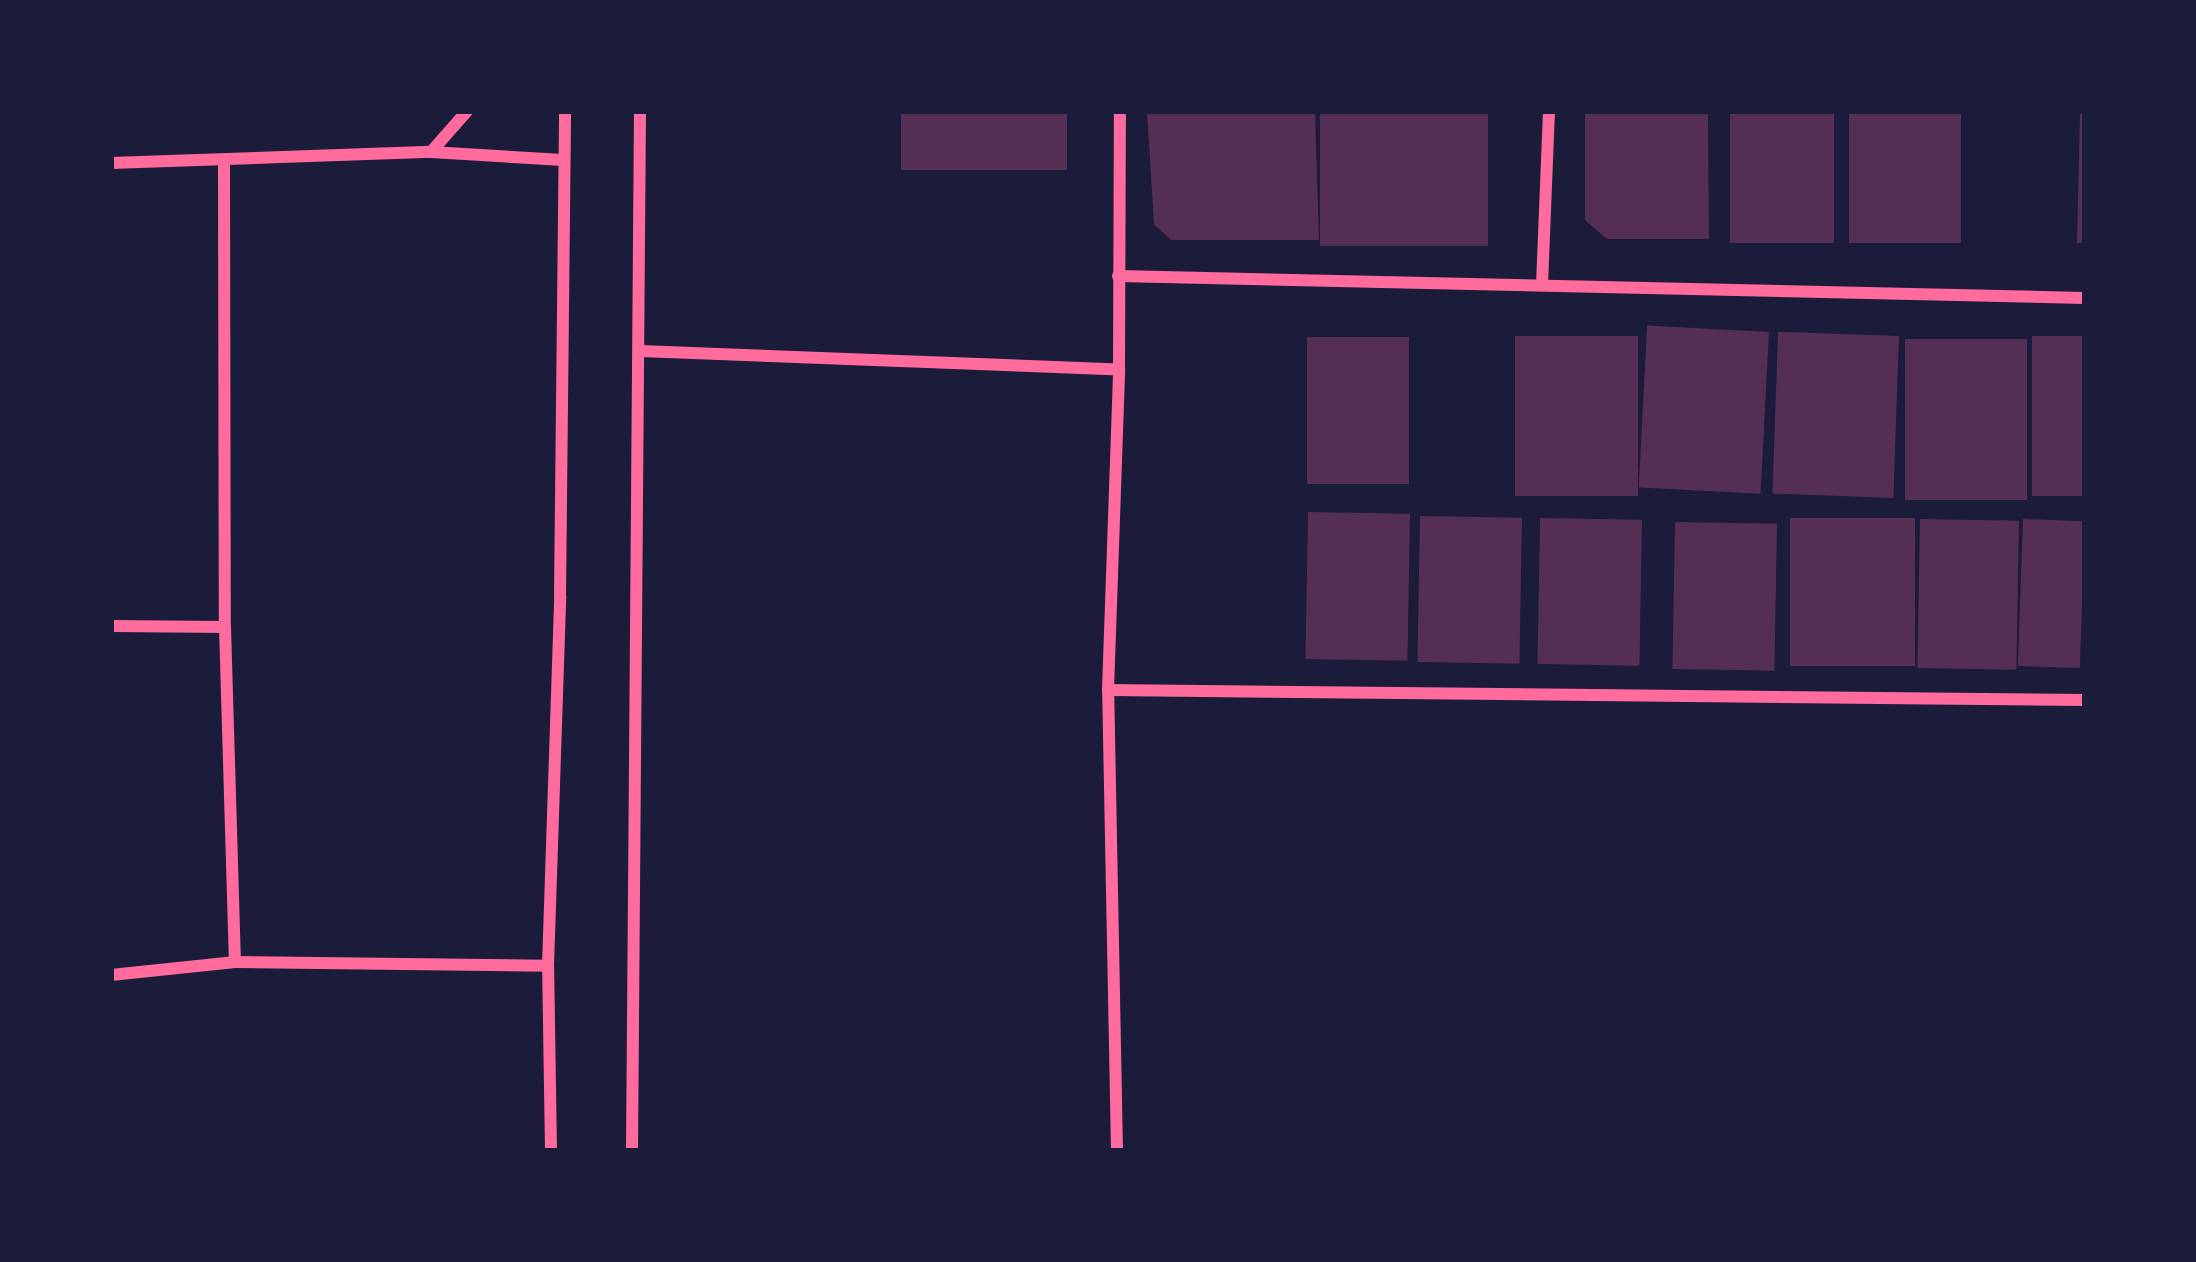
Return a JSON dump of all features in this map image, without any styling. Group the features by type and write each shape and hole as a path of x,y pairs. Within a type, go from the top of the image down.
{"street":[{"path":"431,152 467,111"},
{"path":"551,1151 548,966 560,596 565,111"},
{"path":"632,1151 640,111"},
{"path":"1117,1151 1108,690 1119,369 1120,111"},
{"path":"1542,285 1549,111"},
{"path":"111,163 224,163 431,152 563,160"},
{"path":"224,163 225,627 235,962"},
{"path":"1118,276 2085,298"},
{"path":"640,351 1119,369"},
{"path":"111,626 225,627"},
{"path":"1108,690 2085,700"},
{"path":"111,975 235,962 548,966"}],"building":[{"path":"901,111 1067,111 1067,170 901,170"},
{"path":"1147,111 1315,111 1319,240 1171,240 1154,224"},
{"path":"1320,111 1488,111 1488,246 1320,246"},
{"path":"1585,111 1708,111 1709,239 1607,239 1585,220"},
{"path":"1730,111 1834,111 1834,243 1730,243"},
{"path":"1849,111 1961,111 1961,243 1849,243"},
{"path":"2080,111 2085,111 2085,243 2077,243"},
{"path":"1647,326 1769,332 1761,494 1639,487"},
{"path":"1778,332 1899,336 1893,498 1772,494"},
{"path":"1515,336 1638,336 1638,496 1515,496"},
{"path":"2032,336 2085,336 2085,496 2032,496"},
{"path":"1307,337 1409,337 1409,484 1307,484"},
{"path":"1905,339 2027,339 2027,500 1905,500"},
{"path":"1308,512 1410,514 1407,661 1305,659"},
{"path":"1420,516 1522,518 1519,664 1417,662"},
{"path":"1540,518 1642,520 1639,666 1537,664"},
{"path":"1790,518 1915,518 1915,666 1790,666"},
{"path":"1920,519 2019,521 2016,670 1917,668"},
{"path":"2023,519 2085,521 2080,668 2018,666"},
{"path":"1675,522 1777,524 1774,671 1672,669"}]}
